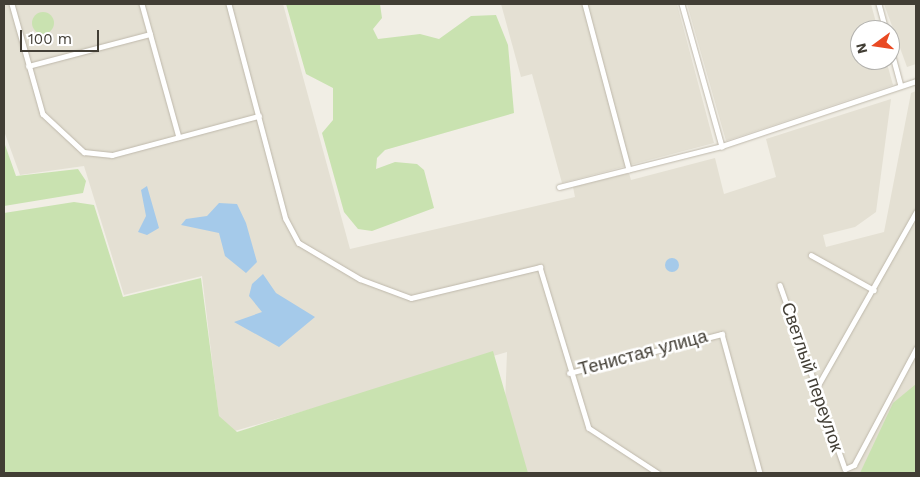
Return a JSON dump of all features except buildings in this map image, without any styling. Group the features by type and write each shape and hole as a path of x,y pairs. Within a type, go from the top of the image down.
{"street":[{"path":"12,4 43,114 84,152 112,155 259,116"},
{"path":"142,4 178,138"},
{"path":"229,4 286,219 299,243 360,279 411,298 540,267 569,373 589,428 658,473"},
{"path":"585,4 629,169"},
{"path":"682,4 722,146"},
{"path":"879,4 883,20"},
{"path":"28,66 150,34"},
{"path":"897,70 901,86"},
{"path":"559,187 722,146 916,81"},
{"path":"816,388 874,290 916,212"},
{"path":"812,255 874,290"},
{"name":"Светлый переулок","path":"780,285 845,469 854,465 916,349"},
{"name":"Тенистая улица","path":"569,373 722,334 760,473"}],"shaded area":[{"path":"4,4 283,4 350,249 575,197 573,187 629,173 631,180 715,158 724,194 776,177 766,139 891,99 876,212 855,227 823,235 826,247 884,232 911,93 916,91 916,473 523,473 505,404 507,352 221,435 202,276 124,295 84,166 20,175 4,131"},
{"path":"501,4 677,4 714,143 562,183 532,74 521,77"},
{"path":"687,4 871,4 875,20 850,20 850,70 889,70 893,85 726,141"},
{"path":"884,4 916,4 916,64 907,67 900,48 900,20 890,20"}],"green space":[{"path":"286,4 380,4 382,18 373,29 378,39 420,34 439,39 471,16 496,15 508,45 514,113 385,150 377,158 376,169 395,162 417,164 424,170 434,208 372,231 358,229 344,212 322,133 333,120 333,88 306,74"},
{"path":"43,12 51,15 54,23 51,31 43,34 35,31 32,23 35,15"},
{"path":"4,142 16,176 78,169 86,181 83,193 4,206"},
{"path":"74,202 94,205 123,297 201,278 219,416 237,432 493,351 528,473 4,473 4,213"},
{"path":"916,384 916,473 860,473 893,403"}],"water":[{"path":"147,186 159,228 147,235 138,232 146,216 141,190"},
{"path":"219,203 237,204 246,223 257,262 246,273 225,256 219,233 181,225 186,219 207,216"},
{"path":"672,258 677,260 679,265 677,270 672,272 667,270 665,265 667,260"},
{"path":"263,274 276,293 315,317 279,347 234,322 262,312 249,296 252,284"}]}
